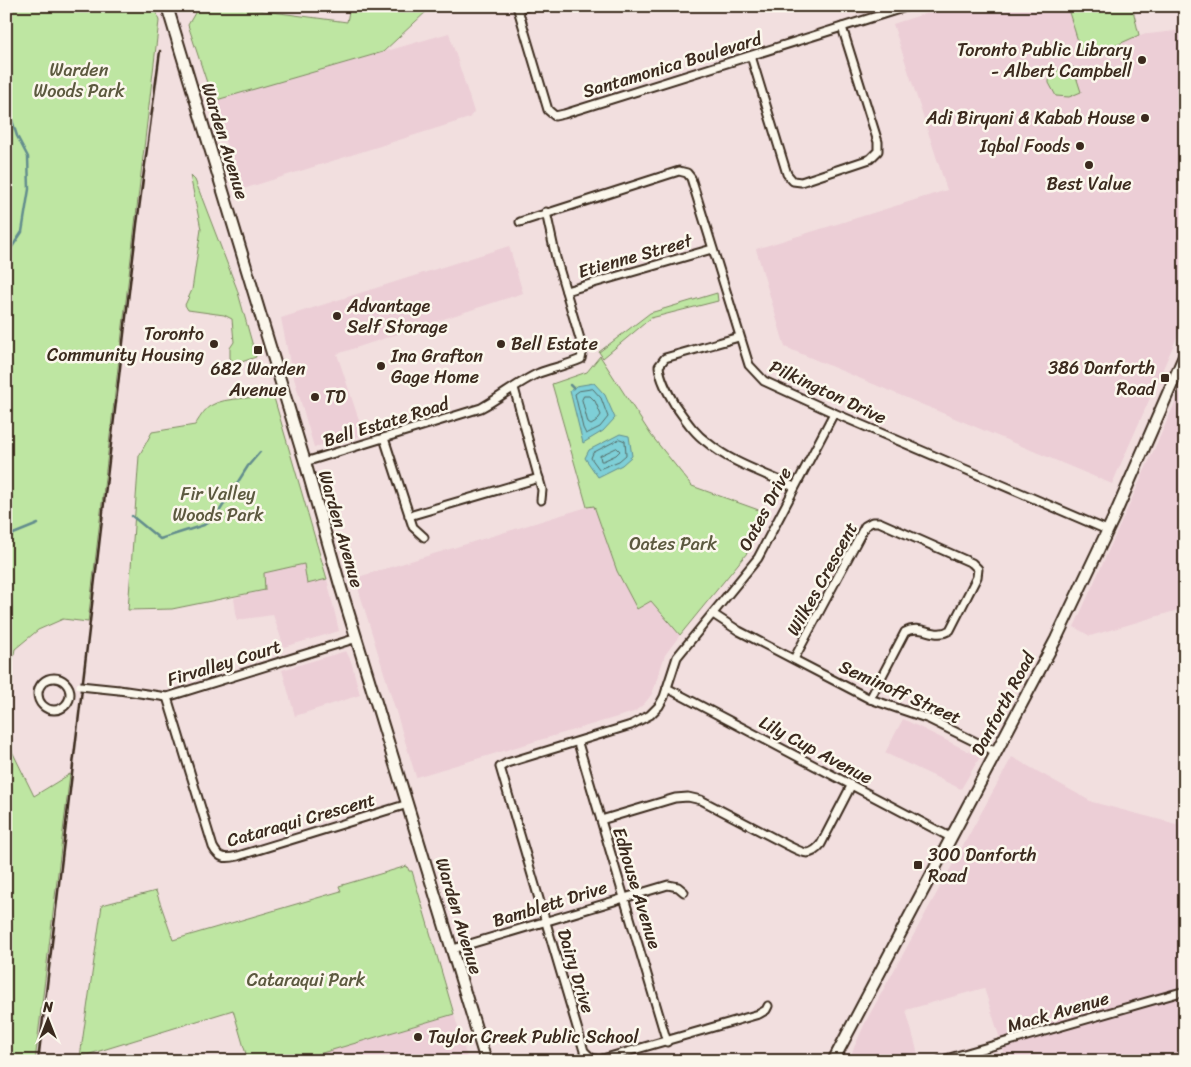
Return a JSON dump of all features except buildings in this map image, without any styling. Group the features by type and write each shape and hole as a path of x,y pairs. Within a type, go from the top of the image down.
{"main road":[{"name":"Warden Avenue","path":"167,6 486,1061"},
{"name":"Danforth Road","path":"833,1061 1056,639 1108,530 1185,354"}],"street":[{"path":"517,8 528,6"},
{"name":"Santamonica Boulevard","path":"517,8 548,110 554,116 909,6"},
{"path":"751,56 787,174 793,181 801,182 870,159 878,151 878,142 842,27"},
{"name":"Pilkington Drive","path":"520,222 679,170 687,173 691,178 748,365 754,373 764,381 834,413 1108,530"},
{"name":"Bell Estate Road","path":"305,462 481,408 538,373 581,359 583,349 556,258 546,212"},
{"name":"Etienne Street","path":"566,291 712,249"},
{"path":"739,337 665,358 659,366 660,375 673,401 689,425 707,443 726,456 794,487"},
{"path":"514,388 540,478 541,500"},
{"name":"Oates Drive","path":"667,688 677,657 758,558 834,413"},
{"path":"384,438 413,527 424,537"},
{"path":"410,516 540,478"},
{"name":"Wilkes Crescent","path":"794,659 865,526 872,522 879,522 972,563 978,569 977,578 950,630 944,634 911,628 905,632 870,699"},
{"name":"Seminoff Street","path":"713,614 739,631 870,699 914,713 996,752"},
{"name":"Firvalley Court","path":"67,684 70,694 67,704 60,709 50,710 40,702 38,690 40,686 47,680 56,678 67,684 167,697 357,638"},
{"path":"578,743 631,725 650,715 659,706 667,688"},
{"name":"Lily Cup Avenue","path":"667,688 950,837"},
{"name":"Cataraqui Crescent","path":"167,697 213,847 218,855 222,857 238,856 408,804"},
{"name":"Dairy Drive","path":"578,743 500,767 584,1051 591,1058 599,1060 759,1014 766,1010 768,1006"},
{"name":"Edhouse Avenue","path":"578,743 667,1042"},
{"path":"601,820 675,798 688,797 701,800 788,846 810,854 821,844 851,786"},
{"name":"Bamblett Drive","path":"453,949 668,885 678,887 684,892"},
{"name":"Mack Avenue","path":"939,1061 948,1060 1185,991"}],"shaded area":[{"path":"936,6 1067,6 1083,57 1139,35 1185,30 1185,319 1112,484 785,347 756,249 947,190 893,24 933,11"},
{"path":"449,33 474,112 469,118 240,190 213,101"},
{"path":"509,246 523,293 337,354 364,435 314,447 291,368 281,318"},
{"path":"1185,381 1185,608 1090,636 1074,627"},
{"path":"594,505 617,570 638,609 651,601 680,635 665,655 652,694 634,712 416,777 355,578"},
{"path":"304,563 307,583 327,579 339,631 284,647 273,615 237,620 234,598 265,590 264,573"},
{"path":"346,651 351,661 360,695 295,716 282,670"},
{"path":"903,719 980,757 961,789 885,753"},
{"path":"1012,757 1092,802 1176,824 1185,809 1185,1061 1007,1061 984,988 906,1010 919,1058 910,1061 848,1061 866,1021"},
{"name":"Taylor Creek Public School","path":"454,1014 468,1061 295,1061"}],"green space":[{"name":"Warden Woods Park","path":"6,6 155,6 159,21 88,622 63,619 38,630 15,649 6,694"},
{"path":"199,6 227,6 347,22 350,6 429,6 429,9 383,52 213,101 188,25"},
{"path":"1067,6 1132,6 1139,35 1108,49 1083,57"},
{"path":"1073,67 1081,92 1069,97 1056,96 1049,83 1049,76 1054,71"},
{"path":"190,175 195,180 237,289 256,357 236,364 230,358 230,348 234,342 232,319 224,315 188,310 185,305 192,290 201,229"},
{"path":"717,293 718,301 651,318 603,358 599,352 650,313"},
{"name":"Oates Park","path":"600,356 651,435 692,486 767,513 747,553 680,635 651,601 637,609 617,571 594,506 587,507 552,384 587,372"},
{"name":"Fir Valley Woods Park","path":"272,391 327,579 307,584 304,564 264,573 265,590 172,609 128,610 139,456 152,432 195,425 210,406"},
{"path":"6,739 34,796 70,774 35,1061 6,1061"},
{"name":"Cataraqui Park","path":"407,866 409,871 412,871 454,1014 295,1061 248,1061 233,1010 80,1057 102,905 156,891 173,940 341,891 339,886"}],"water":[{"path":"594,383 605,395 615,418 603,431 583,443 570,391 576,386"},
{"path":"620,434 629,436 632,456 622,465 598,477 585,458 589,450"}],"waterway":[{"path":"6,102 17,136 28,157 29,189 22,232 6,256"},
{"path":"570,385 573,388"},
{"path":"132,516 160,539 204,525 217,515 248,466 260,452"},
{"path":"6,537 38,524"}],"railway":[{"path":"38,1061 137,224 160,51"}],"place":[{"name":"Toronto Public Library - Albert Campbell","path":"1142,60"},
{"name":"Adi Biryani & Kabab House","path":"1145,118"},
{"name":"Iqbal Foods","path":"1080,146"},
{"name":"Best Value","path":"1089,165"},
{"name":"Advantage Self Storage","path":"337,316"},
{"name":"Toronto Community Housing","path":"214,344"},
{"name":"Bell Estate","path":"501,344"},
{"name":"682 Warden Avenue","path":"258,350"},
{"name":"Ina Grafton Gage Home","path":"381,366"},
{"name":"386 Danforth Road","path":"1165,378"},
{"name":"TD","path":"315,397"},
{"name":"300 Danforth Road","path":"918,865"},
{"name":"Taylor Creek Public School","path":"418,1037"}]}
